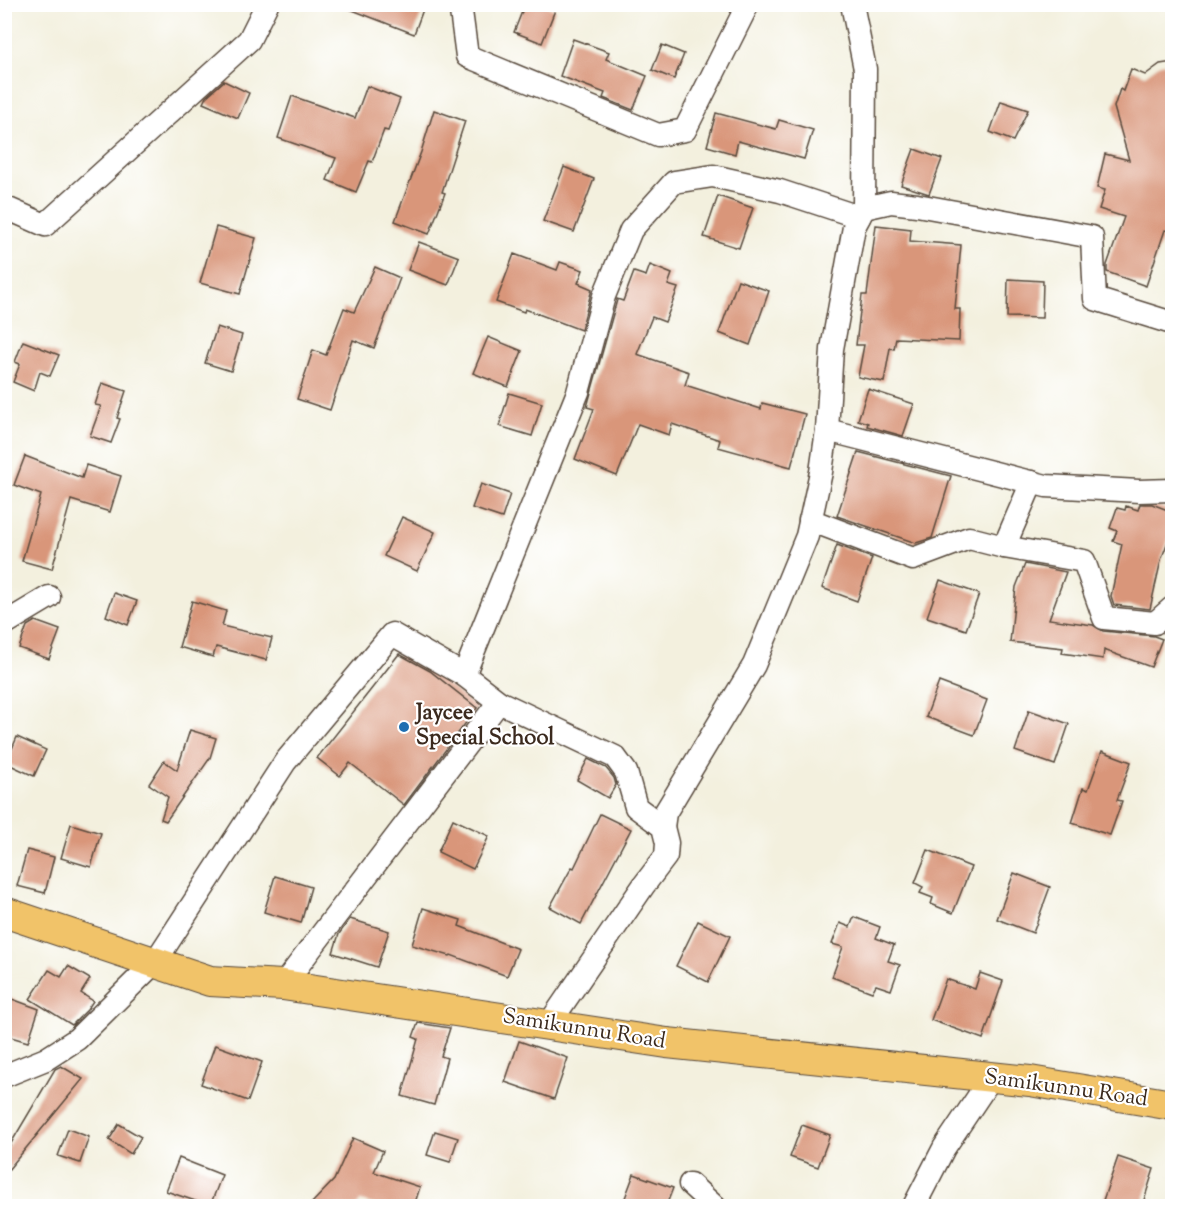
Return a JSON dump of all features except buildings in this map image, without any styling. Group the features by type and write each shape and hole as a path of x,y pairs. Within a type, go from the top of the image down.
{"main road":[{"name":"Samikunnu Road","path":"4,912 210,981 283,985 667,1043 1030,1082 1173,1105"}],"street":[{"path":"4,207 45,225 249,40 267,4"},
{"path":"460,4 467,56 658,135 685,130 748,4"},
{"path":"549,1024 666,856 664,813 754,665 807,537 821,472 827,430 832,349 854,227 862,212 865,69 852,4"},
{"path":"464,675 578,393 604,296 631,230 674,182 713,176 780,190 862,212 891,202 1092,237 1095,299 1173,323"},
{"path":"827,430 1046,486 1139,491 1173,490"},
{"path":"1004,547 1032,482"},
{"path":"810,520 913,559 969,538 1004,547 1084,561 1104,618 1155,623 1173,608"},
{"path":"4,624 49,597"},
{"path":"4,1076 46,1059 77,1039 155,962 285,762 392,634 464,675 499,702 615,757 626,772 636,807 663,826"},
{"path":"283,985 499,702"},
{"path":"914,1206 944,1148 991,1078"},
{"path":"690,1184 714,1206"}],"place":[{"name":"Jaycee Special School","path":"404,727"}]}
